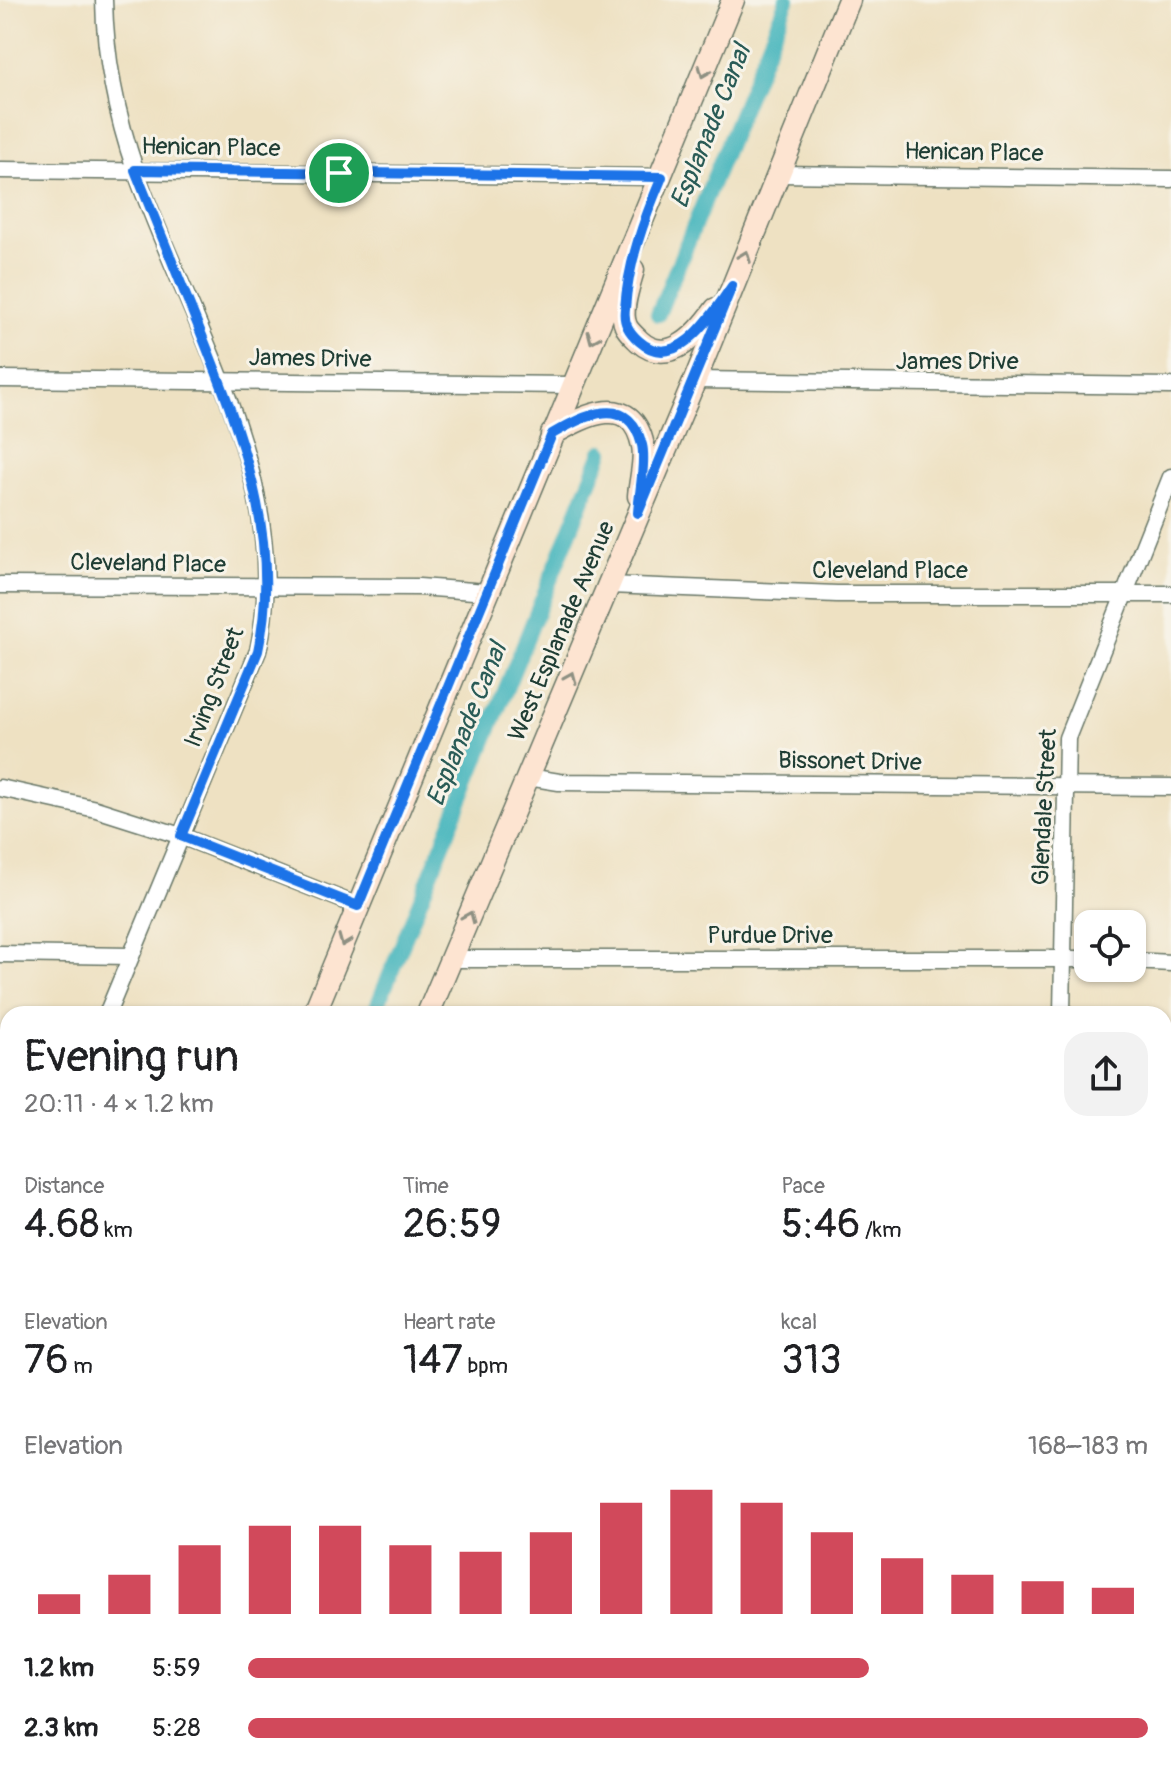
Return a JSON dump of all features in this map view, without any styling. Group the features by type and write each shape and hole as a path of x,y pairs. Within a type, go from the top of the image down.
{"main road":[{"path":"317,1006 733,0"},
{"name":"West Esplanade Avenue","path":"431,1006 695,380 849,0"},
{"path":"642,225 624,310 626,326 646,347 657,350 682,346 701,329 732,286"},
{"path":"552,434 587,414 605,411 632,421 643,446 638,513"}],"street":[{"name":"Irving Street","path":"104,0 111,78 135,170 220,380 249,463 264,539 265,588 265,622 258,651 110,1006"},
{"name":"Henican Place","path":"0,170 662,177"},
{"name":"Henican Place","path":"777,174 1171,179"},
{"name":"James Drive","path":"0,379 572,385"},
{"name":"James Drive","path":"695,380 1171,386"},
{"name":"Glendale Street","path":"1062,1006 1067,738 1171,477"},
{"name":"Cleveland Place","path":"0,585 419,587 487,592"},
{"name":"Cleveland Place","path":"609,585 837,594 1171,594"},
{"name":"Bissonet Drive","path":"528,777 559,782 1171,787"},
{"path":"0,788 96,809 181,836 358,906"},
{"path":"0,954 131,956"},
{"name":"Purdue Drive","path":"451,959 1074,959"},
{"path":"1146,962 1171,963"}],"waterway":[{"name":"Esplanade Canal","path":"658,314 787,0"},
{"name":"Esplanade Canal","path":"377,1006 602,452"}],"route":[{"path":"135,170 339,173 662,177 642,225 624,310 626,326 646,347 657,350 682,346 701,329 732,286 638,513 643,446 632,421 605,411 587,414 552,434 358,906 181,836 258,651 265,622 264,539 249,463 220,380 135,170"}]}
